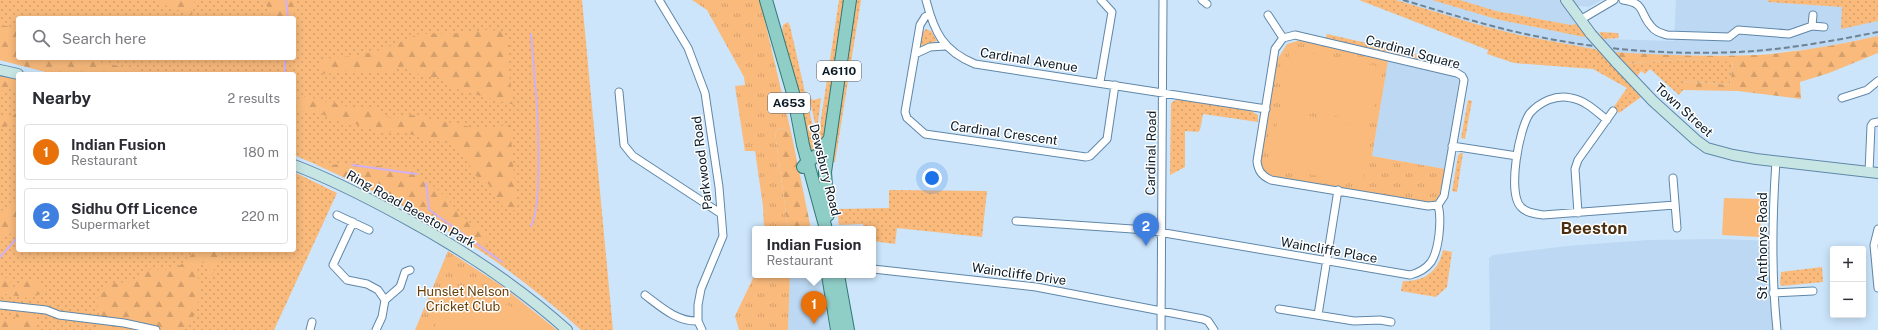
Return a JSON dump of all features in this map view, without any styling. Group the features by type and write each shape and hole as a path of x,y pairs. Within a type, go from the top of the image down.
{"main road":[{"name":"Dewsbury Road","path":"766,0 779,48 791,119 825,226"},
{"name":"A6110","path":"830,226 825,184 828,141 850,0"},
{"path":"807,166 819,154 828,141"},
{"path":"807,166 823,167 826,165"},
{"name":"Dewsbury Road","path":"807,166 817,226"},
{"path":"828,278 837,330"},
{"path":"840,278 848,330"}],"street":[{"name":"Parkwood Road","path":"659,0 688,48 705,93 719,187 722,236 701,289 698,304 698,321 702,330"},
{"name":"Cardinal Avenue","path":"926,0 929,14 937,33 945,46 956,55 975,64 1100,82 1266,109"},
{"path":"1100,82 1112,12 1101,0"},
{"name":"Cardinal Road","path":"1161,330 1163,0"},
{"name":"Town Street","path":"1566,0 1591,34 1653,101 1707,148 1733,155 1776,162 1874,173"},
{"path":"1580,20 1614,0"},
{"path":"1623,0 1638,4 1650,26 1657,32 1667,35 1729,37 1738,30 1790,34 1812,26 1824,27"},
{"name":"Cardinal Crescent","path":"929,14 920,25 905,112 907,118 925,134 1086,157 1100,147 1107,139 1115,85"},
{"path":"1268,15 1283,38 1275,49 1257,161 1257,167 1260,173 1271,180 1428,206 1438,205"},
{"path":"1812,26 1813,15"},
{"name":"Cardinal Square","path":"1283,38 1295,35 1461,75 1464,80 1444,196 1438,205"},
{"path":"915,54 930,47 945,46"},
{"path":"0,70 16,74"},
{"path":"1842,98 1867,90 1878,81"},
{"path":"619,92 624,145 633,156 720,213"},
{"path":"1607,120 1588,105 1571,98 1549,100 1537,107 1525,122 1517,156 1514,188 1516,198 1521,208 1543,215 1675,205"},
{"path":"1578,213 1575,168 1578,160 1613,111"},
{"path":"1874,173 1871,126 1873,123 1878,122"},
{"path":"1452,146 1517,156"},
{"name":"St Anthonys Road","path":"1776,162 1772,229 1772,293 1777,330"},
{"name":"Ring Road Beeston Park","path":"296,166 341,185 452,244 538,304 567,330"},
{"path":"1674,178 1677,228"},
{"path":"1318,315 1338,190"},
{"name":"Waincliffe Place","path":"1016,221 1162,233 1403,274 1418,273 1426,268 1432,261 1435,253 1440,221 1438,205"},
{"path":"337,215 369,230"},
{"path":"353,222 334,265 347,280 367,284 378,290 385,300"},
{"path":"1878,229 1874,245 1878,288"},
{"name":"Waincliffe Drive","path":"876,268 1036,287 1203,319 1208,321 1214,330"},
{"path":"376,330 382,317 385,300 400,287 405,271"},
{"path":"1772,293 1813,291"},
{"path":"645,295 680,319 688,322 698,321"},
{"path":"0,305 46,310 59,315 124,323 156,330"},
{"path":"1279,309 1354,321 1380,320 1390,322"},
{"path":"310,330 312,322"}],"shaded area":[{"path":"1396,0 1432,0 1496,19 1589,38 1599,50 1519,35"},
{"path":"1460,0 1602,0 1589,7 1579,6 1569,12 1576,24 1571,25 1496,11"},
{"path":"1676,0 1768,0 1768,2 1842,7 1842,28 1878,21 1878,36 1812,49 1730,55 1662,55 1613,52 1603,39 1674,41"},
{"path":"1388,61 1455,77 1459,81 1445,169 1372,156"},
{"path":"1721,239 1772,241 1777,330 1490,330 1489,258 1493,255 1567,246 1648,240"},
{"path":"790,278 821,278 829,330 788,330"}],"green space":[{"path":"0,0 582,0 613,330 581,330 516,276 445,228 390,198 296,156 296,72 46,72 0,60"},
{"path":"157,0 195,0 192,15 162,4"},
{"path":"265,0 296,0 293,16 270,16"},
{"path":"692,0 760,0 791,132 781,128 775,132 788,226 764,226 763,206 755,151 745,151 735,86 745,85 744,77 707,10"},
{"path":"839,0 845,0 824,138 816,152"},
{"path":"855,0 861,0 835,162 830,161"},
{"path":"1359,0 1396,0 1519,35 1599,50 1641,97 1619,113 1613,108 1627,88 1593,69 1514,63 1487,54 1488,50"},
{"path":"1432,0 1460,0 1496,11 1571,25 1576,24 1589,38 1496,19"},
{"path":"1768,0 1878,0 1878,21 1841,29 1842,7 1768,2"},
{"path":"788,22 815,136 813,151 809,150 782,35 783,25"},
{"path":"0,25 16,28 16,60 97,60 100,62 137,70 140,72 46,72 0,60"},
{"path":"926,29 931,31 937,41 922,46 920,43 922,33"},
{"path":"487,30 501,31 509,44 508,68 514,105 453,88 444,77 422,76 403,66 392,71 366,71 357,74 343,71 327,74 319,73 319,64 331,58 355,56 381,50 419,34 466,33"},
{"path":"1599,32 1618,33 1619,38 1603,39"},
{"path":"1327,34 1419,55 1418,59 1326,38"},
{"path":"1878,36 1878,53 1829,73 1800,82 1801,99 1738,91 1683,90 1683,81 1730,85 1733,62 1687,59 1625,64 1613,52 1721,56 1757,55 1818,48"},
{"path":"1301,40 1388,61 1372,156 1445,169 1439,198 1435,201 1427,202 1272,176 1264,171 1261,162 1277,60 1287,44"},
{"path":"1290,49 1382,67 1372,123 1280,106"},
{"path":"1687,59 1733,61 1730,85 1683,81 1683,90 1679,95 1650,69 1645,74 1641,71 1636,78 1625,64"},
{"path":"0,75 16,79 16,252 296,252 296,173 337,193 274,330 0,330"},
{"path":"0,75 16,79 16,88 7,87 0,92"},
{"path":"307,95 321,102 332,101 341,106 375,109 392,119 412,115 481,129 510,125 517,211 502,206 491,186 472,173 467,159 445,139 433,141 403,132 381,132 355,124 340,122 320,113 296,111 299,100"},
{"path":"809,98 814,100 821,98 817,131"},
{"path":"1177,99 1251,111 1258,115 1258,122 1203,114 1200,130 1198,132 1185,131 1185,167 1170,175 1171,103"},
{"path":"1468,100 1472,101 1465,139 1461,138"},
{"path":"1279,110 1372,128 1362,184 1270,167"},
{"path":"16,114 16,124 0,128 0,117"},
{"path":"781,128 791,132 810,226 788,226 775,132"},
{"path":"1460,153 1463,153 1457,192 1452,191 1458,156"},
{"path":"354,164 412,168 447,198 462,218 486,232 488,252 466,243 438,225 403,206 317,165"},
{"path":"889,190 987,191 982,237 897,228 895,244 876,241 876,226 863,226 863,224 839,225 837,209 889,208"},
{"path":"1724,198 1762,199 1760,237 1722,235"},
{"path":"16,201 16,230 3,238 0,238 0,212"},
{"path":"1443,250 1452,252 1447,287 1436,297 1401,291 1403,281 1418,280 1429,274 1438,264"},
{"name":"Hunslet Nelson Cricket Club","path":"448,251 502,286 557,330 415,330"},
{"path":"194,252 222,252 212,275 208,277 207,264 201,262 197,267 200,297 192,321 182,330 95,330 95,325 101,312 95,301 111,283 130,281 139,277 147,270 164,270 175,268 184,262"},
{"path":"1822,267 1823,282 1782,286 1780,284 1781,272"},
{"path":"2,276 10,280 12,287 27,280 32,280 44,285 41,294 28,298 0,293 0,278"},
{"path":"753,278 790,278 788,330 739,330 735,316"},
{"path":"482,299 517,309 539,323 546,330 433,330 442,316 451,308 461,302"},
{"path":"17,312 34,313 37,330 0,330 0,320 14,321"}],"waterway":[{"path":"286,0 288,16"},
{"path":"531,34 537,106"},
{"path":"285,60 285,72"},
{"path":"531,226 537,203 538,187 537,108"},
{"path":"352,165 417,174"},
{"path":"426,183 429,209 502,262"},
{"path":"0,257 16,239"}],"railway":[{"path":"1403,0 1469,20 1560,41 1610,48 1661,52 1712,53 1755,51 1808,45 1878,32"}],"place":[{"name":"Sidhu Off Licence","path":"1146,246"},
{"name":"Indian Fusion","path":"814,324"}],"district":[{"name":"Beeston","path":"1594,228"}]}
